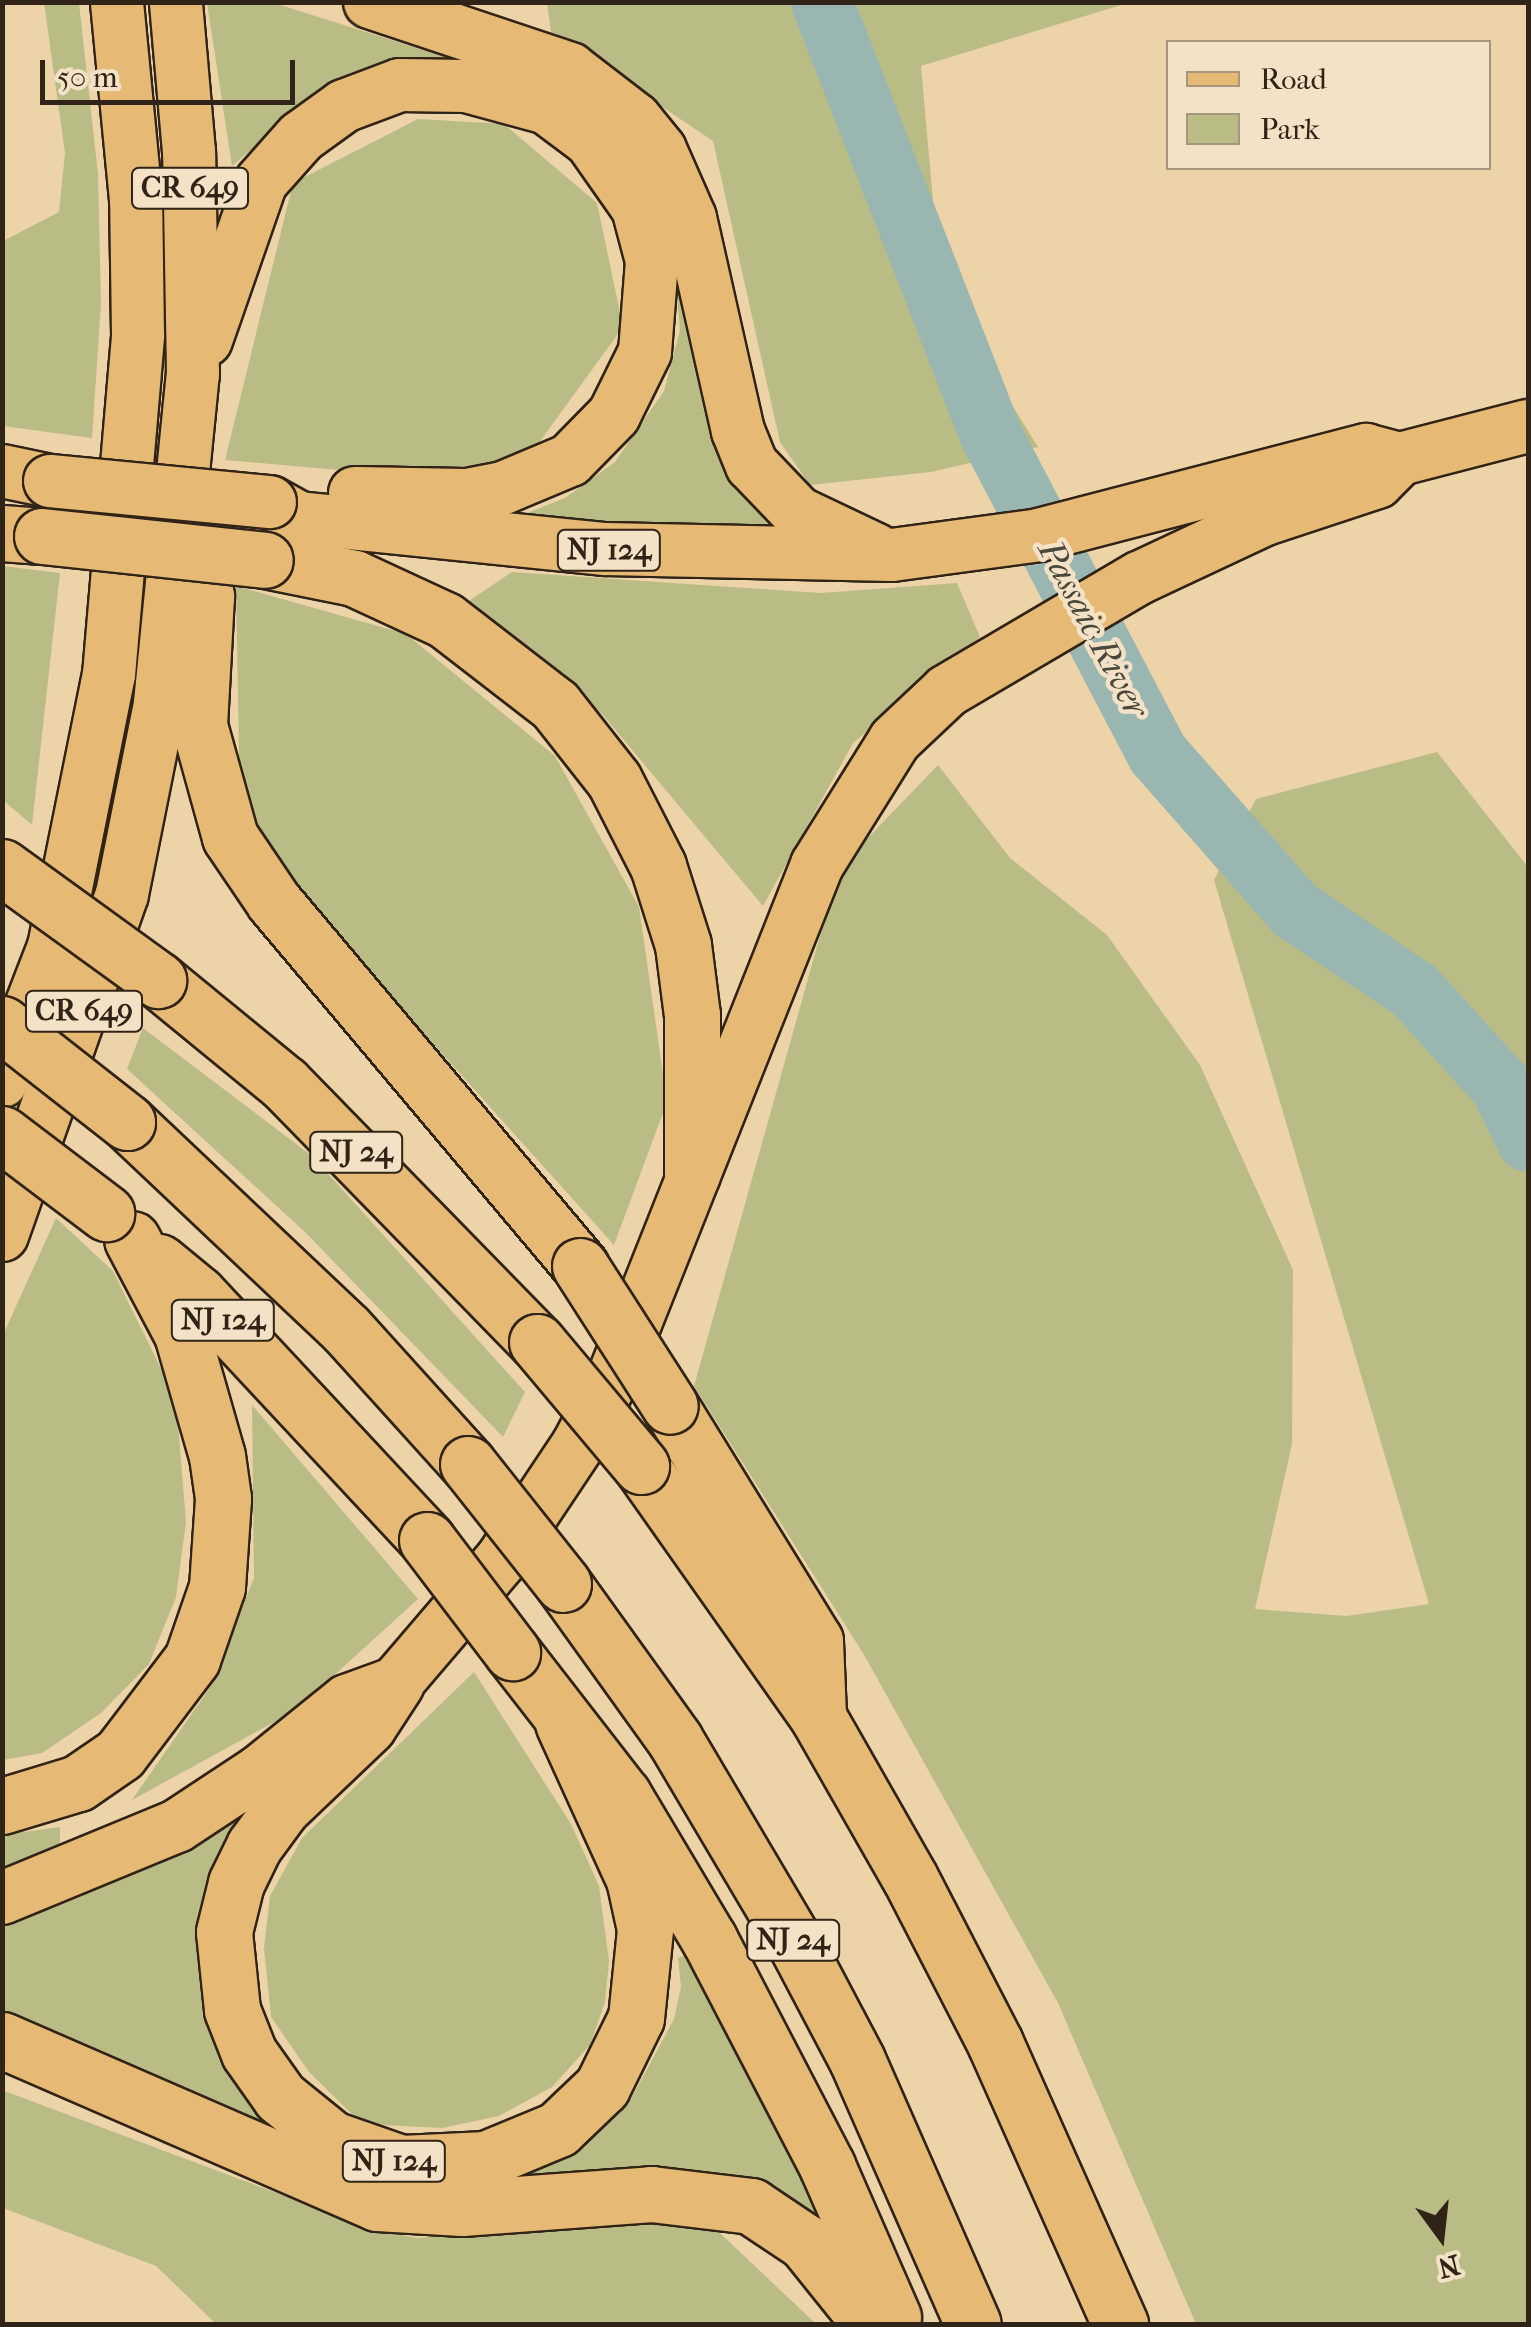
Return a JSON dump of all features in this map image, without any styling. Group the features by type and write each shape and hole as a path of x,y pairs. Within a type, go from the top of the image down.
{"highway":[{"path":"22,534 264,560 354,578 445,620 555,705 614,780 658,866 683,945 692,1015 692,1174"},
{"path":"177,562 206,596 200,725 230,837 274,902 492,1153 580,1266 815,1641 818,1718"},
{"name":"NJ 24","path":"2,866 158,980 284,1083 537,1342 642,1466 818,1718 995,2043 1120,2324"},
{"name":"NJ 24","path":"2,1024 127,1122 346,1329 468,1464 563,1584 675,1740 799,1950 857,2060 973,2324"},
{"name":"NJ 124","path":"2,1134 198,1294 427,1540 563,1723 634,1879 645,1965 632,2029 602,2087 540,2140 486,2159 401,2163 332,2139 280,2097 249,2052 232,2010 224,1932 236,1883 254,1846 282,1808 368,1726 396,1683"},
{"path":"2,1806 78,1783 120,1754 192,1659 216,1587 223,1498 217,1456 182,1334 119,1226"},
{"path":"563,1723 623,1795 709,1939 826,2166 896,2324"},
{"path":"2,2040 377,2203 435,2209 669,2194 751,2206 805,2242 871,2324"}],"main road":[{"name":"CR 649","path":"2,1081 54,947 111,656 138,335 136,200 117,2"},
{"name":"CR 649","path":"2,1235 122,894 160,703 193,374 189,152 176,2"},
{"path":"370,2 570,69 636,119 660,150 690,218 738,431 752,465 798,513 892,555"},
{"path":"193,374 261,182 320,120 371,94 433,82 522,98 571,123 626,184 652,261 651,324 634,381 594,439 570,460 503,488 466,495 296,491 270,502"},
{"name":"NJ 124","path":"26,476 270,502 299,518 605,549 892,555 953,550 1126,514 1366,450 1400,459 1528,426"},
{"name":"NJ 124","path":"396,1683 502,1559 578,1445 646,1305 692,1174 816,865 895,740 946,691 1139,578 1265,518 1377,482 1400,459"},
{"path":"2,1898 177,1826 259,1772 347,1701 396,1683"}],"green space":[{"path":"44,3 79,3 98,174 101,304 92,438 3,426 3,241 59,212 65,153"},
{"path":"207,3 274,3 445,57 325,87 232,166"},
{"path":"547,3 1128,3 921,66 941,291 1038,447 931,472 810,485 780,442 713,141 551,32"},
{"path":"418,119 504,124 597,203 623,327 525,462 372,473 225,460 293,183"},
{"path":"674,259 742,492 772,529 502,523 565,498 615,462 664,391 680,330"},
{"path":"2,566 60,573 32,825 3,800"},
{"path":"512,572 821,593 957,583 980,637 853,743 763,906 602,714 466,603"},
{"path":"236,586 406,634 555,756 639,907 667,1102 614,1245 295,890 240,807"},
{"path":"1437,752 1528,867 1528,2324 1196,2324 1058,2003 863,1653 694,1386 839,868 938,765 1010,858 1107,935 1200,1065 1293,1270 1292,1444 1255,1609 1347,1616 1429,1604 1214,880 1256,799"},
{"path":"143,1028 312,1156 525,1392 503,1437 306,1233 127,1069"},
{"path":"56,1218 113,1271 176,1399 186,1522 176,1597 149,1664 101,1713 42,1753 3,1760 3,1335"},
{"path":"252,1405 418,1599 296,1710 132,1800 209,1689 254,1578"},
{"path":"474,1672 571,1824 599,1886 609,1961 605,2002 590,2045 552,2087 499,2116 442,2128 362,2124 309,2072 271,2017 264,1948 270,1896 302,1838"},
{"path":"243,1811 219,1861 272,2125 260,2131 3,2017 3,1924"},
{"path":"60,1827 60,1857 3,1878 3,1835"},
{"path":"685,1955 764,2096 823,2223 527,2183 520,2175 574,2154 631,2099 674,2019 681,1987 678,1958"},
{"path":"2,2090 373,2229 416,2238 702,2216 816,2324 216,2324 156,2266 3,2208"}],"waterway":[{"name":"Passaic River","path":"822,2 990,433 1158,754 1295,910 1415,991 1501,1086 1528,1141"}]}
